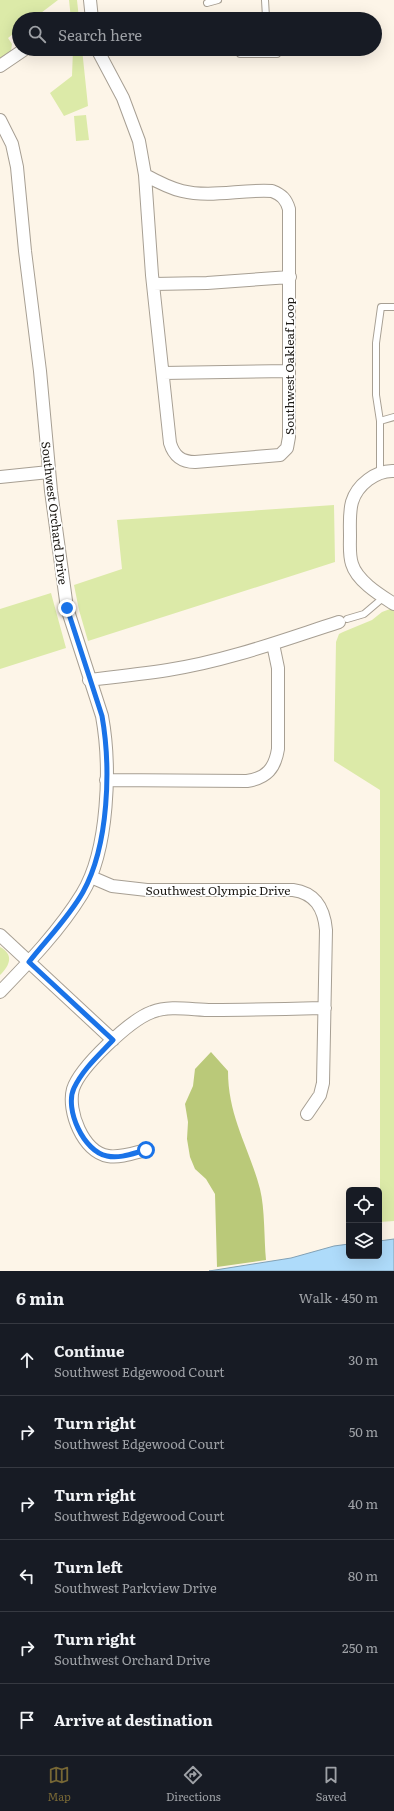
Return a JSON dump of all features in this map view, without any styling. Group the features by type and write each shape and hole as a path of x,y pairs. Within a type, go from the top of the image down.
{"street":[{"path":"90,0 91,12"},
{"path":"0,66 15,56"},
{"name":"Southwest Oakleaf Loop","path":"101,56 132,118 139,141 145,174 154,284 170,442 173,452 179,459 187,462 280,455 288,448 289,437 290,277 289,210 286,200 280,194 264,190 196,193 169,186 145,174"},
{"name":"Southwest Orchard Drive","path":"0,120 12,144 17,167 49,472 67,608 89,680 102,716 105,731 106,780 100,850 91,877 70,911 29,962 0,992"},
{"path":"154,284 207,283 290,277"},
{"path":"163,373 289,371"},
{"path":"0,477 49,472"},
{"path":"394,472 380,474 367,480 354,497 350,514 350,546 352,564 355,571 394,604"},
{"path":"89,680 169,670 273,644 343,620"},
{"path":"106,780 247,781 264,776 272,769 276,761 278,749 278,668 273,644"},
{"name":"Southwest Olympic Drive","path":"91,877 121,888 155,890 293,890 309,894 322,908 325,918 323,1083 320,1095 307,1114"},
{"path":"0,934 113,1040"},
{"path":"146,1150 118,1157 106,1156 94,1149 85,1140 73,1113 72,1104 73,1089 84,1071 113,1040 137,1019 162,1008 324,1008"}],"lane":[{"path":"207,3 218,0"},
{"path":"265,0 266,12"},
{"path":"380,474 380,421 376,395 377,334 380,307 394,307"},
{"path":"380,421 394,417"},
{"path":"343,620 364,614 384,597"}],"green space":[{"path":"0,0 58,0 42,12 12,12 12,35 8,38 12,44 11,51 0,62"},
{"path":"69,0 77,0 78,12 70,12"},
{"path":"73,56 83,56 88,106 64,116 50,93 72,76"},
{"path":"86,115 89,140 76,141 74,116"},
{"path":"334,505 335,562 88,641 79,610 74,585 122,569 117,520"},
{"path":"51,593 66,648 0,669 0,609"},
{"path":"390,609 394,610 394,1221 382,1222 382,1187 380,1187 380,790 334,761 336,642 339,634 372,620 382,612"},
{"path":"0,947 8,953 9,961 6,968 0,975"},
{"path":"211,1052 228,1071 231,1103 260,1189 264,1215 266,1260 217,1267 215,1194 206,1179 195,1169 190,1157 187,1139 188,1122 185,1104 193,1086 195,1069"}],"water":[{"path":"394,1239 394,1271 209,1271 291,1258 334,1246 346,1244 346,1259 382,1259 382,1241"}],"route":[{"path":"67,608 89,680 102,716 105,731 106,780 103,827 100,850 91,877 82,894 29,962 113,1040 84,1071 73,1089 73,1113 85,1140 94,1149 106,1156 118,1157 146,1150"}]}
